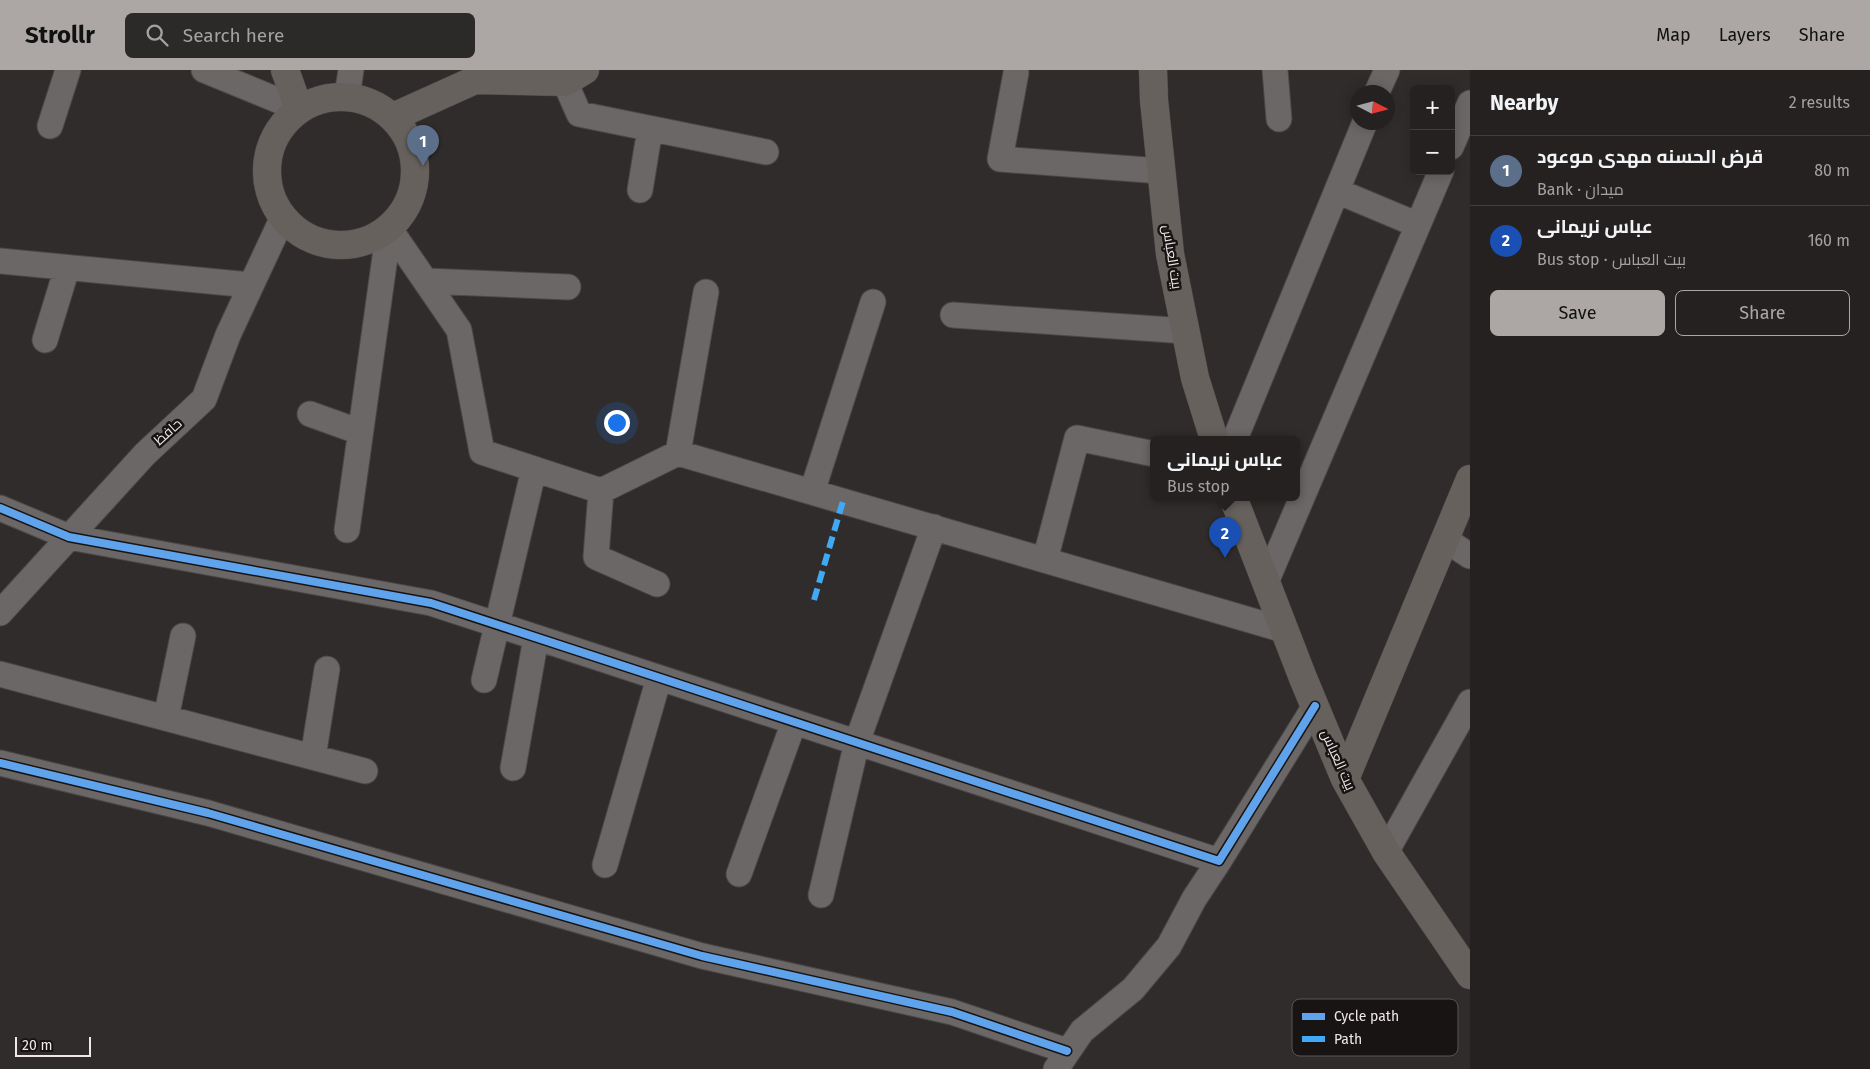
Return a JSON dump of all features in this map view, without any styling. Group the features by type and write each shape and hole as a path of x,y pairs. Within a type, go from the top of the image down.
{"street":[{"path":"50,126 68,70"},
{"path":"204,70 299,109"},
{"path":"285,70 299,109"},
{"name":"بیت العباس","path":"1153,70 1154,100 1170,254 1195,378 1213,436"},
{"path":"1275,70 1279,119"},
{"path":"1380,85 1387,70"},
{"path":"1016,73 1000,159 1161,171"},
{"path":"393,117 475,80 575,76 579,114 766,152"},
{"path":"349,83 393,117 408,138 415,162 413,188 404,210 389,228 369,240 345,245 322,243 301,233 283,217 272,197 267,174 270,150 281,127 299,109 349,83"},
{"path":"1455,138 1470,103"},
{"path":"640,190 650,128"},
{"path":"1235,436 1362,130"},
{"path":"1266,582 1439,175"},
{"path":"1337,191 1418,225"},
{"name":"حافظ","path":"0,613 145,454 204,399 228,334 283,217"},
{"path":"389,228 459,330 482,452 601,490 678,453 1284,630"},
{"path":"347,530 389,228"},
{"path":"0,261 250,286"},
{"path":"45,340 68,268"},
{"path":"426,281 568,287"},
{"path":"678,453 706,292"},
{"path":"812,492 873,302"},
{"path":"953,315 1186,331"},
{"path":"310,414 360,432"},
{"path":"1045,560 1078,438 1150,453"},
{"path":"484,680 534,469"},
{"path":"1345,778 1470,479"},
{"path":"601,490 596,557 657,584"},
{"name":"بیت العباس","path":"1236,501 1314,706 1345,778 1386,852 1468,968"},
{"path":"0,508 69,537 431,603 1220,860"},
{"path":"821,895 857,742 934,527"},
{"path":"1446,540 1470,556"},
{"path":"166,718 182,636"},
{"path":"513,768 536,638"},
{"path":"313,756 327,669"},
{"path":"0,674 365,771"},
{"path":"604,865 659,678"},
{"path":"1386,852 1470,702"},
{"path":"0,763 208,813 702,956 952,1012 1062,1060 1082,1031 1134,989 1169,946 1194,899 1314,706"},
{"path":"739,874 794,722"}],"marked path":[{"path":"814,600 843,501"}],"cycle path":[{"path":"0,508 69,537 431,603 1219,861 1315,706"},
{"path":"0,763 208,813 702,956 952,1012 1067,1051"}],"place":[{"name":"قرض الحسنه مهدی موعود","path":"423,166"},
{"name":"عباس نریمانی","path":"1225,558"}]}
